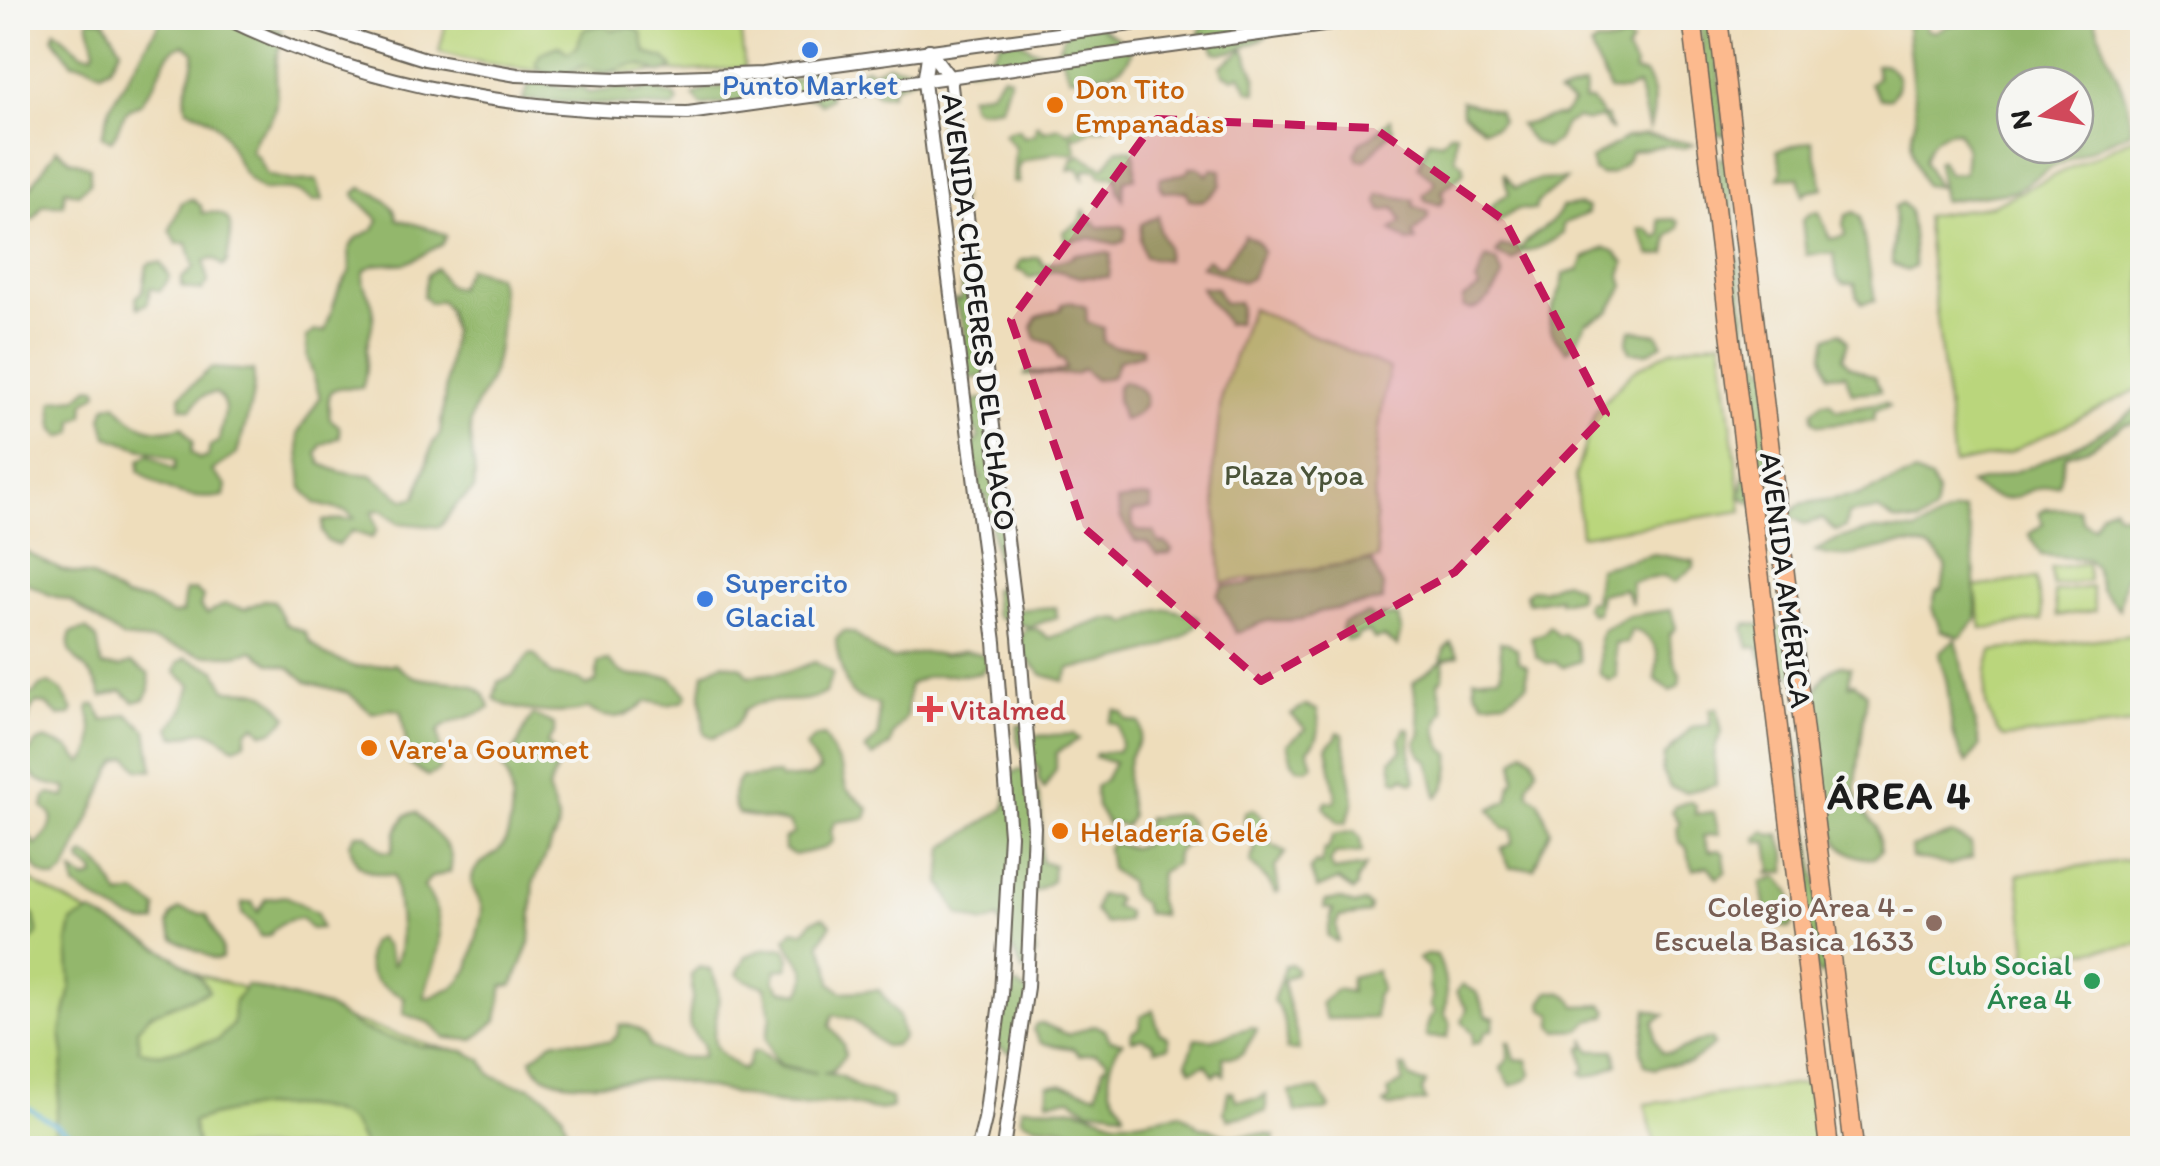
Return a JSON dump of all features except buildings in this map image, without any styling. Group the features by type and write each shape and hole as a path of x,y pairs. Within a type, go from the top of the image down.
{"main road":[{"name":"AVENIDA AMÉRICA","path":"1692,18 1828,1148"},
{"name":"AVENIDA AMÉRICA","path":"1718,18 1854,1148"}],"street":[{"path":"226,18 296,50 456,95 560,109 688,113 1375,18"},
{"path":"294,18 426,59 517,76 618,79 762,74 1176,18"},
{"name":"AVENIDA CHOFERES DEL CHACO","path":"929,50 924,82 995,642 1010,834 1001,994 986,1118 978,1148"},
{"name":"AVENIDA CHOFERES DEL CHACO","path":"929,50 950,78 1019,637 1034,827 1026,986 1003,1148"}],"highlighted area":[{"path":"1157,119 1374,128 1505,221 1606,414 1455,572 1261,681 1083,527 1011,320"}],"green space":[{"path":"162,18 248,18 281,30 274,112 257,135 251,152 267,175 292,181 317,180 323,200 313,201 289,190 263,190 250,180 216,125 187,109 185,95 194,52 185,45 169,54 142,103 124,115 111,141 102,136 110,107"},
{"path":"447,18 739,18 745,68 590,73 476,62 439,52"},
{"path":"1236,18 1270,18 1277,28 1247,46 1221,53 1200,37 1203,26"},
{"path":"1700,18 1708,18 1714,25 1725,135 1716,134 1707,122"},
{"path":"1906,18 1922,18 1927,30 1935,32 1948,25 2003,18 2095,18 2130,118 2130,132 2095,148 2095,65 1995,65 1995,165 2057,165 2015,191 1943,201 1937,162 1941,160 1948,174 1964,173 1966,150 1958,131 1935,139 1924,161 1938,187 1925,185 1915,160 1916,119"},
{"path":"1085,19 1095,21 1128,46 1131,53 1121,67 1106,73 1070,77 1058,49 1067,30"},
{"path":"104,20 121,48 110,67 101,72 72,63 53,38 55,30 82,53 92,54 95,50 88,21"},
{"path":"604,24 612,30 632,27 641,32 646,53 666,59 673,68 658,72 633,65 604,71 586,66 561,77 540,71 536,62 541,53 559,46 568,53 576,47 584,29"},
{"path":"1625,38 1632,42 1627,52 1635,72 1645,74 1653,94 1649,129 1638,86 1626,91 1609,90 1592,53 1591,47 1596,43"},
{"path":"1017,39 1032,49 1050,53 1039,59 967,69 966,59 991,55 1002,41"},
{"path":"1244,49 1256,77 1256,92 1249,91 1240,75 1234,78 1223,74 1221,66"},
{"path":"889,64 916,69 918,76 893,87 891,94 878,95 869,86 856,89 854,74"},
{"path":"1883,64 1896,74 1898,84 1891,98 1880,99 1870,83 1877,78 1876,65"},
{"path":"809,71 832,77 834,81 828,87 830,98 821,104 814,98 774,96 774,84 803,77"},
{"path":"1003,75 1010,77 1001,107 972,107 969,96 991,91"},
{"path":"530,83 582,87 588,93 626,87 632,93 652,89 675,96 678,102 674,108 523,100"},
{"path":"744,85 754,91 755,100 702,106 693,96 709,88"},
{"path":"1585,85 1584,101 1591,101 1607,117 1612,131 1601,118 1577,118 1565,124 1557,141 1546,148 1533,142 1519,125 1562,116 1573,103 1558,94"},
{"path":"1461,101 1498,111 1502,121 1483,129 1462,112"},
{"path":"940,116 950,118 961,201 950,200 946,191 951,172 937,145"},
{"path":"1390,119 1393,130 1366,160 1358,160 1355,154 1360,142"},
{"path":"1103,120 1106,127 1078,137 1072,135 1077,151 1073,154 1056,152 1021,162 1017,170 1019,183 1013,182 1015,147 1004,135 1006,132 1018,129 1023,137 1035,134 1039,125 1043,131 1059,127 1068,132 1084,122"},
{"path":"1449,133 1456,133 1455,158 1463,164 1464,172 1441,192 1444,199 1440,205 1425,200 1423,195 1434,180 1418,167 1429,140 1442,142"},
{"path":"2142,133 2142,387 2009,453 1954,464 1925,216 1993,205 2076,165 2095,165 2095,156"},
{"path":"1644,134 1693,144 1631,152 1626,162 1612,173 1601,175 1594,171 1591,159 1626,138"},
{"path":"1812,141 1823,188 1807,191 1803,196 1799,177 1779,178 1782,171 1777,150"},
{"path":"57,149 70,160 90,167 90,183 78,194 65,190 63,205 43,205 34,219 18,219 18,205"},
{"path":"1118,149 1132,150 1135,157 1135,178 1124,181 1123,199 1116,176 1100,176 1098,170 1087,169 1084,180 1078,168 1069,170 1073,158 1080,155 1104,168"},
{"path":"1719,158 1727,158 1746,329 1758,358 1771,372 1768,489 1751,503 1740,496 1749,455 1735,354 1738,321 1728,279 1728,228 1719,216"},
{"path":"1191,167 1198,167 1207,175 1212,169 1221,170 1221,185 1211,196 1199,201 1189,200 1186,191 1163,192 1161,178 1186,173"},
{"path":"1503,173 1515,188 1537,180 1566,179 1537,203 1535,210 1518,209 1497,222 1490,209 1509,194"},
{"path":"361,188 389,203 397,219 446,236 442,245 410,262 380,264 365,270 364,285 372,302 373,323 365,378 362,388 337,388 330,394 330,419 339,426 340,437 321,445 317,454 321,464 340,472 371,475 405,500 416,497 433,443 440,434 452,334 448,310 441,301 430,303 423,296 427,275 436,268 447,285 457,288 468,268 497,276 500,326 491,377 471,419 474,490 440,527 399,523 382,510 372,511 377,530 372,538 352,531 338,545 327,541 322,532 323,521 354,518 347,512 316,504 302,488 298,433 320,397 307,356 306,337 315,331 325,331 339,289 350,271 349,249 355,239 374,229 379,220 356,198 354,194"},
{"path":"1380,194 1414,200 1413,206 1428,212 1428,219 1413,233 1416,241 1408,242 1391,230 1402,222 1395,208 1382,211 1377,201"},
{"path":"192,199 201,206 202,213 223,215 231,234 223,266 214,259 204,261 208,282 202,291 182,287 182,278 194,268 187,243 177,244 170,230 182,202"},
{"path":"1902,203 1909,210 1913,248 1914,267 1907,270 1892,264 1894,207"},
{"path":"1562,207 1588,208 1588,213 1563,224 1563,234 1554,240 1523,251 1513,261 1496,254 1501,246 1521,248 1554,220"},
{"path":"1084,210 1098,227 1123,226 1124,241 1067,241 1063,232 1079,222"},
{"path":"1819,212 1830,239 1845,236 1846,215 1854,212 1860,217 1875,300 1862,303 1855,284 1843,284 1837,278 1834,253 1806,255 1802,220"},
{"path":"1158,216 1167,247 1166,260 1144,257 1140,239 1141,224"},
{"path":"1674,219 1679,228 1669,236 1666,254 1651,256 1639,229 1646,228 1657,238 1662,235 1659,220"},
{"path":"1245,235 1257,241 1263,251 1251,278 1243,282 1201,266 1208,259 1217,267 1223,266"},
{"path":"1605,248 1625,263 1621,276 1624,286 1609,312 1586,323 1567,351 1556,340 1549,321 1564,274 1579,270 1584,258"},
{"path":"1075,254 1111,254 1109,277 1080,277 1055,270 1029,278 1017,270 1020,261 1038,257 1044,265"},
{"path":"1486,258 1497,262 1503,277 1481,305 1463,307 1462,299 1480,288 1476,282"},
{"path":"161,263 170,277 160,291 150,288 148,303 138,308 136,298 143,290 147,265"},
{"path":"970,269 992,369 987,376 968,379 958,369 965,330 954,300 961,300 962,275"},
{"path":"1201,287 1216,288 1223,303 1238,302 1238,323 1226,324"},
{"path":"1071,302 1086,307 1087,322 1104,328 1103,341 1115,347 1142,347 1142,354 1119,360 1112,377 1095,380 1083,369 1075,374 1025,375 1028,371 1052,373 1066,369 1052,344 1036,339 1032,327 1037,317"},
{"name":"Plaza Ypoa","path":"1251,308 1390,369 1376,463 1378,559 1222,583 1213,471 1222,392"},
{"path":"1631,330 1657,334 1663,344 1647,353 1630,352 1627,342"},
{"path":"1841,332 1848,342 1843,358 1849,366 1875,377 1880,391 1852,393 1845,374 1829,375 1823,354 1828,337"},
{"path":"1721,340 1742,511 1581,535 1575,477 1595,412 1633,371 1673,349"},
{"path":"211,368 253,371 254,380 237,454 212,471 226,486 224,496 212,498 169,490 139,471 140,460 149,454 174,470 176,460 107,437 102,417 106,406 116,404 146,427 163,430 182,426 193,442 191,453 199,459 208,457 210,446 219,441 224,404 216,393 201,397 192,409 181,407 180,396"},
{"path":"1124,381 1140,389 1145,399 1138,413 1123,420 1117,386"},
{"path":"89,387 97,388 98,393 85,402 84,415 74,421 73,433 61,437 54,428 52,403 77,398"},
{"path":"976,400 994,400 1007,578 1000,585 986,495 977,498 972,485 982,478 969,451 979,437 975,428 966,428 964,417"},
{"path":"1823,402 1831,402 1837,410 1885,402 1889,406 1875,411 1874,420 1819,425 1813,420 1813,411"},
{"path":"2142,406 2142,422 2124,424 2091,447 2066,455 2058,485 2006,499 1970,484 2059,454"},
{"path":"1915,473 1931,480 1937,493 1934,513 1918,523 1895,521 1878,510 1848,514 1845,527 1836,531 1822,519 1804,524 1789,515 1800,504 1859,495"},
{"path":"1151,498 1151,509 1132,512 1133,526 1137,531 1154,532 1159,543 1172,550 1170,554 1158,555 1147,543 1135,541 1121,519 1117,501"},
{"path":"2113,506 2117,513 2142,517 2142,558 2125,577 2119,609 2101,590 2095,567 2087,559 2041,555 2029,534 2043,524 2039,513 2046,509 2078,509 2082,521 2093,527 2102,511"},
{"path":"1964,510 1973,551 1977,619 1961,637 1941,631 1932,608 1936,592 1942,590 1946,566 1933,552 1902,545 1849,555 1831,556 1815,551 1840,538 1875,530 1916,531"},
{"path":"18,548 61,570 91,576 125,598 146,600 172,615 182,613 185,591 195,590 203,597 200,607 207,614 225,604 245,609 264,600 274,601 286,624 305,632 325,655 355,667 395,664 415,677 470,685 485,697 490,708 438,731 442,761 438,771 428,776 410,765 401,711 372,713 348,693 307,682 290,668 271,663 253,651 203,655 153,641 122,638 70,601 18,578"},
{"path":"1654,554 1694,561 1694,567 1675,582 1664,576 1631,582 1632,604 1624,589 1600,594 1597,613 1591,613 1585,606 1594,601 1598,568"},
{"path":"1372,562 1383,586 1383,601 1318,612 1300,619 1268,621 1236,632 1217,595 1223,586 1246,585 1262,577"},
{"path":"2087,563 2089,581 2053,586 2051,568"},
{"path":"2036,578 2043,620 1982,629 1975,587"},
{"path":"1564,581 1578,588 1578,598 1528,603 1526,593 1532,589 1542,590"},
{"path":"1001,586 1012,610 1056,607 1057,617 1030,627 999,618 995,614 993,589"},
{"path":"2091,587 2095,611 2057,616 2054,592"},
{"path":"1169,609 1199,620 1177,640 1121,659 1070,669 1064,681 1043,675 1020,653 1021,636 1026,629 1037,629 1049,638 1106,619 1127,624"},
{"path":"1671,610 1676,628 1670,634 1670,645 1681,675 1679,686 1670,691 1655,679 1658,661 1654,645 1646,636 1631,630 1627,643 1615,644 1617,677 1610,681 1600,674 1599,639 1603,630 1629,616"},
{"path":"1368,614 1377,621 1380,615 1398,617 1401,630 1397,646 1384,637 1374,639 1369,632 1347,640 1341,629 1343,623"},
{"path":"1746,624 1804,631 1810,663 1805,672 1793,678 1786,670 1766,670 1758,647 1749,648"},
{"path":"1549,626 1558,636 1563,634 1575,642 1580,661 1563,667 1537,657 1531,638 1544,633"},
{"path":"86,629 97,639 102,666 131,663 149,674 150,690 145,699 134,702 122,691 102,697 92,676 69,648 71,633"},
{"path":"844,631 854,633 892,659 923,652 943,655 965,651 986,655 987,665 981,673 937,675 909,685 906,717 890,745 873,757 865,750 879,735 878,705 857,697 847,685 836,639"},
{"path":"2133,635 2142,645 2142,723 2003,738 1990,718 1985,696 1992,651"},
{"path":"1956,639 1980,746 1967,763 1954,735 1939,652"},
{"path":"1500,642 1517,649 1518,661 1527,666 1527,685 1506,700 1484,702 1475,690 1474,678 1502,673"},
{"path":"1451,643 1459,655 1444,660 1443,678 1438,682 1444,711 1438,734 1450,754 1450,765 1446,783 1437,797 1429,762 1416,743 1421,733 1413,682 1441,662 1444,649"},
{"path":"530,654 551,675 578,679 587,686 596,682 598,662 608,660 631,676 672,678 687,695 684,701 668,705 647,701 626,715 611,717 588,708 567,712 526,710 494,698 498,682 512,676"},
{"path":"186,658 216,670 226,690 267,695 288,717 273,731 263,733 255,725 247,731 245,742 236,747 206,731 173,736 170,727 183,711 191,685 175,672 178,663"},
{"path":"815,662 833,673 825,693 805,700 753,705 728,730 713,738 704,733 704,673 723,663 742,667 749,676 788,672"},
{"path":"1841,665 1851,667 1849,685 1854,683 1867,693 1855,791 1863,810 1877,827 1881,851 1874,858 1856,856 1840,844 1822,775 1815,700 1823,679"},
{"path":"49,683 62,691 73,711 59,716 46,704 36,703 28,722 18,727 18,693 33,694"},
{"path":"90,705 96,705 103,721 127,714 147,730 153,770 138,769 128,757 118,761 65,872 56,879 44,875 31,858 18,857 18,828 36,845 51,824 51,814 43,808 45,797 65,797 67,788 34,777 26,756 36,743 45,739 69,748 82,763 92,745"},
{"path":"1306,705 1317,710 1319,726 1308,749 1313,765 1307,769 1292,762 1287,744 1306,729 1291,715"},
{"path":"1717,708 1722,733 1715,752 1716,785 1686,792 1670,787 1662,772 1664,756 1692,727 1710,725 1710,709"},
{"path":"1115,710 1127,720 1140,723 1141,729 1128,767 1131,817 1125,826 1107,823 1097,807 1095,787 1105,780 1114,763 1095,757 1096,754 1117,751 1121,745 1118,725 1109,722"},
{"path":"533,715 554,724 554,734 547,743 561,758 548,789 558,820 557,831 534,881 530,943 513,985 503,986 497,1020 474,1040 445,1038 430,1023 404,1014 404,997 380,984 370,972 370,943 378,938 386,946 393,965 397,957 400,923 394,876 359,866 350,843 356,834 366,834 382,851 392,852 396,832 406,815 416,812 446,846 450,872 430,878 424,887 434,905 440,935 425,998 453,988 468,970 482,914 472,884 473,874 501,848 509,831 510,784 502,768"},
{"path":"1018,725 1028,726 1034,736 1073,734 1079,739 1056,753 1056,769 1044,789 1038,779 1039,768 1019,744"},
{"path":"1405,728 1410,729 1416,780 1412,783 1404,777 1394,779 1391,760 1402,751 1400,739"},
{"path":"1337,732 1343,734 1354,801 1346,823 1339,823 1324,807 1326,802 1335,802 1327,747"},
{"path":"1784,735 1796,735 1829,972 1819,975 1811,961"},
{"path":"824,736 842,770 846,789 869,809 866,818 835,822 831,831 833,841 825,848 795,855 785,850 784,839 794,833 789,823 738,814 734,790 741,777 810,777 820,770 806,747 814,738"},
{"path":"1524,751 1537,768 1528,785 1529,794 1539,801 1550,830 1534,868 1510,868 1501,849 1512,843 1512,829 1504,829 1490,809 1508,800 1515,780 1514,761"},
{"path":"1020,769 1036,788 1039,799 1041,861 1053,865 1052,881 1031,894 1030,927 1036,954 1023,971 998,919 983,923 959,915 941,883 944,848 1005,808 1008,776"},
{"path":"1690,801 1696,805 1695,814 1714,812 1719,834 1703,836 1709,851 1720,850 1724,854 1726,872 1717,878 1708,866 1693,870 1686,847 1680,842 1680,823 1672,811"},
{"path":"1253,809 1261,816 1271,844 1286,852 1275,867 1279,891 1275,893 1250,863 1255,848 1244,820 1245,812"},
{"path":"1182,814 1190,822 1193,843 1183,846 1176,854 1175,864 1160,873 1157,899 1162,915 1146,913 1142,902 1132,895 1129,882 1110,869 1107,847 1114,843 1131,848 1143,845 1147,818"},
{"path":"1354,831 1360,837 1362,852 1335,854 1330,862 1334,871 1366,866 1357,887 1353,891 1338,880 1317,889 1310,869 1316,863 1321,865 1333,835"},
{"path":"1765,831 1780,834 1786,872 1767,874 1772,871 1768,842 1757,842 1756,838"},
{"path":"1952,834 1971,844 1972,858 1949,865 1912,858 1911,847"},
{"path":"84,855 102,867 120,896 136,893 157,908 156,922 137,921 75,887 73,872 86,880 95,876 81,863"},
{"path":"2131,860 2142,944 2028,958 2018,874"},
{"path":"18,874 200,975 482,1060 507,1148 18,1148"},
{"path":"1778,877 1791,893 1795,921 1790,928 1775,925 1775,912 1766,910 1761,883"},
{"path":"1099,895 1113,896 1117,900 1114,906 1127,912 1127,921 1105,924 1095,911"},
{"path":"286,896 317,913 321,928 311,929 301,918 283,922 270,935 260,937 253,923 242,914 242,903 252,902 258,912 266,899"},
{"path":"1339,899 1354,905 1364,902 1370,907 1368,913 1339,917 1335,941 1327,935 1333,909 1324,908 1325,901"},
{"path":"18,906 34,916 38,934 18,954"},
{"path":"179,909 207,915 222,948 222,958 216,960 174,939 168,925"},
{"path":"91,912 173,956 209,991 151,1014 137,1029 139,1050 159,1054 218,1040 233,1024 234,1003 246,985 327,1007 362,1029 382,1036 464,1051 482,1060 490,1074 547,1097 562,1113 572,1148 365,1148 349,1121 334,1113 272,1106 192,1122 198,1148 49,1148 64,1054 61,1032 71,987 68,943 72,922"},
{"path":"823,917 831,924 820,943 831,983 842,992 879,990 899,1017 903,1038 895,1045 884,1046 853,1019 833,1015 830,1026 843,1044 845,1055 832,1071 823,1073 841,1076 860,1089 891,1098 892,1107 878,1110 840,1103 792,1106 666,1080 570,1083 539,1072 531,1059 555,1040 609,1042 617,1036 619,1025 639,1030 650,1047 662,1052 703,1056 703,1045 689,1020 691,974 699,967 709,969 718,991 714,1041 722,1054 742,1070 752,1052 758,1051 780,1067 817,1073 781,1065 773,1058 766,1038 771,1017 765,987 737,974 746,956 764,949 785,948 790,958 787,968 776,970 774,981 781,990 800,993 806,976 786,938 793,930 804,932 812,921"},
{"path":"1437,955 1444,977 1444,1014 1451,1024 1447,1038 1427,1037 1428,1024 1435,1012 1430,1005 1430,969 1418,959"},
{"path":"1291,964 1295,973 1283,980 1299,1051 1286,1050 1286,1029 1273,1001 1285,965"},
{"path":"1376,971 1381,989 1376,996 1375,1018 1326,1019 1321,1003 1336,989 1351,992 1350,977"},
{"path":"1017,985 1029,993 1030,1012 1019,1046 1010,1053 999,1047 996,1038 1006,1009 1003,995"},
{"path":"1462,985 1476,992 1487,1016 1494,1018 1493,1030 1472,1044 1473,1033 1462,1021 1467,1009 1456,992"},
{"path":"1549,992 1566,994 1576,1006 1603,1005 1607,1016 1590,1020 1580,1030 1558,1031 1553,1027 1553,1014 1543,1009"},
{"path":"1647,1009 1665,1015 1654,1022 1655,1039 1662,1052 1675,1052 1711,1039 1714,1045 1690,1063 1655,1069 1645,1065 1641,1051"},
{"path":"1153,1010 1159,1032 1168,1037 1169,1047 1155,1049 1153,1043 1142,1038 1132,1040 1130,1034 1140,1027 1141,1016"},
{"path":"1041,1023 1069,1035 1094,1025 1105,1030 1110,1040 1122,1042 1113,1059 1109,1080 1124,1114 1089,1110 1071,1098 1048,1101 1048,1085 1061,1084 1097,1094 1107,1065 1106,1059 1095,1053 1079,1055 1074,1049 1041,1043 1033,1030"},
{"path":"1251,1027 1257,1030 1243,1053 1223,1057 1224,1075 1218,1071 1214,1076 1206,1064 1192,1070 1187,1062 1196,1038 1211,1040"},
{"path":"1585,1039 1590,1050 1614,1050 1617,1064 1599,1074 1585,1076 1581,1072 1585,1070 1581,1048 1586,1046"},
{"path":"1507,1042 1515,1059 1527,1060 1531,1074 1511,1086 1501,1068 1509,1058"},
{"path":"1401,1067 1406,1067 1412,1079 1426,1083 1422,1091 1426,1101 1390,1107 1384,1104 1390,1099 1388,1091 1403,1082"},
{"path":"1816,1082 1824,1148 1656,1148 1645,1104"},
{"path":"1319,1089 1330,1108 1327,1111 1296,1112 1289,1092"},
{"path":"1228,1092 1233,1092 1236,1100 1259,1099 1266,1094 1266,1112 1228,1119 1224,1112"},
{"path":"1021,1107 1078,1108 1115,1121 1181,1113 1200,1127 1224,1134 1275,1136 1274,1147 1143,1148 1102,1135 1031,1123 1021,1119"}],"waterway":[{"path":"18,1101 86,1144 102,1148"}],"place":[{"name":"Punto Market","path":"810,50"},
{"name":"Don Tito Empanadas","path":"1055,105"},
{"name":"Supercito Glacial","path":"705,599"},
{"name":"Vitalmed","path":"930,709"},
{"name":"Vare'a Gourmet","path":"369,748"},
{"name":"Heladería Gelé","path":"1060,831"},
{"name":"Colegio Area 4 - Escuela Basica 1633","path":"1934,923"},
{"name":"Club Social Área 4","path":"2092,981"}],"district":[{"name":"ÁREA 4","path":"1900,795"}]}
